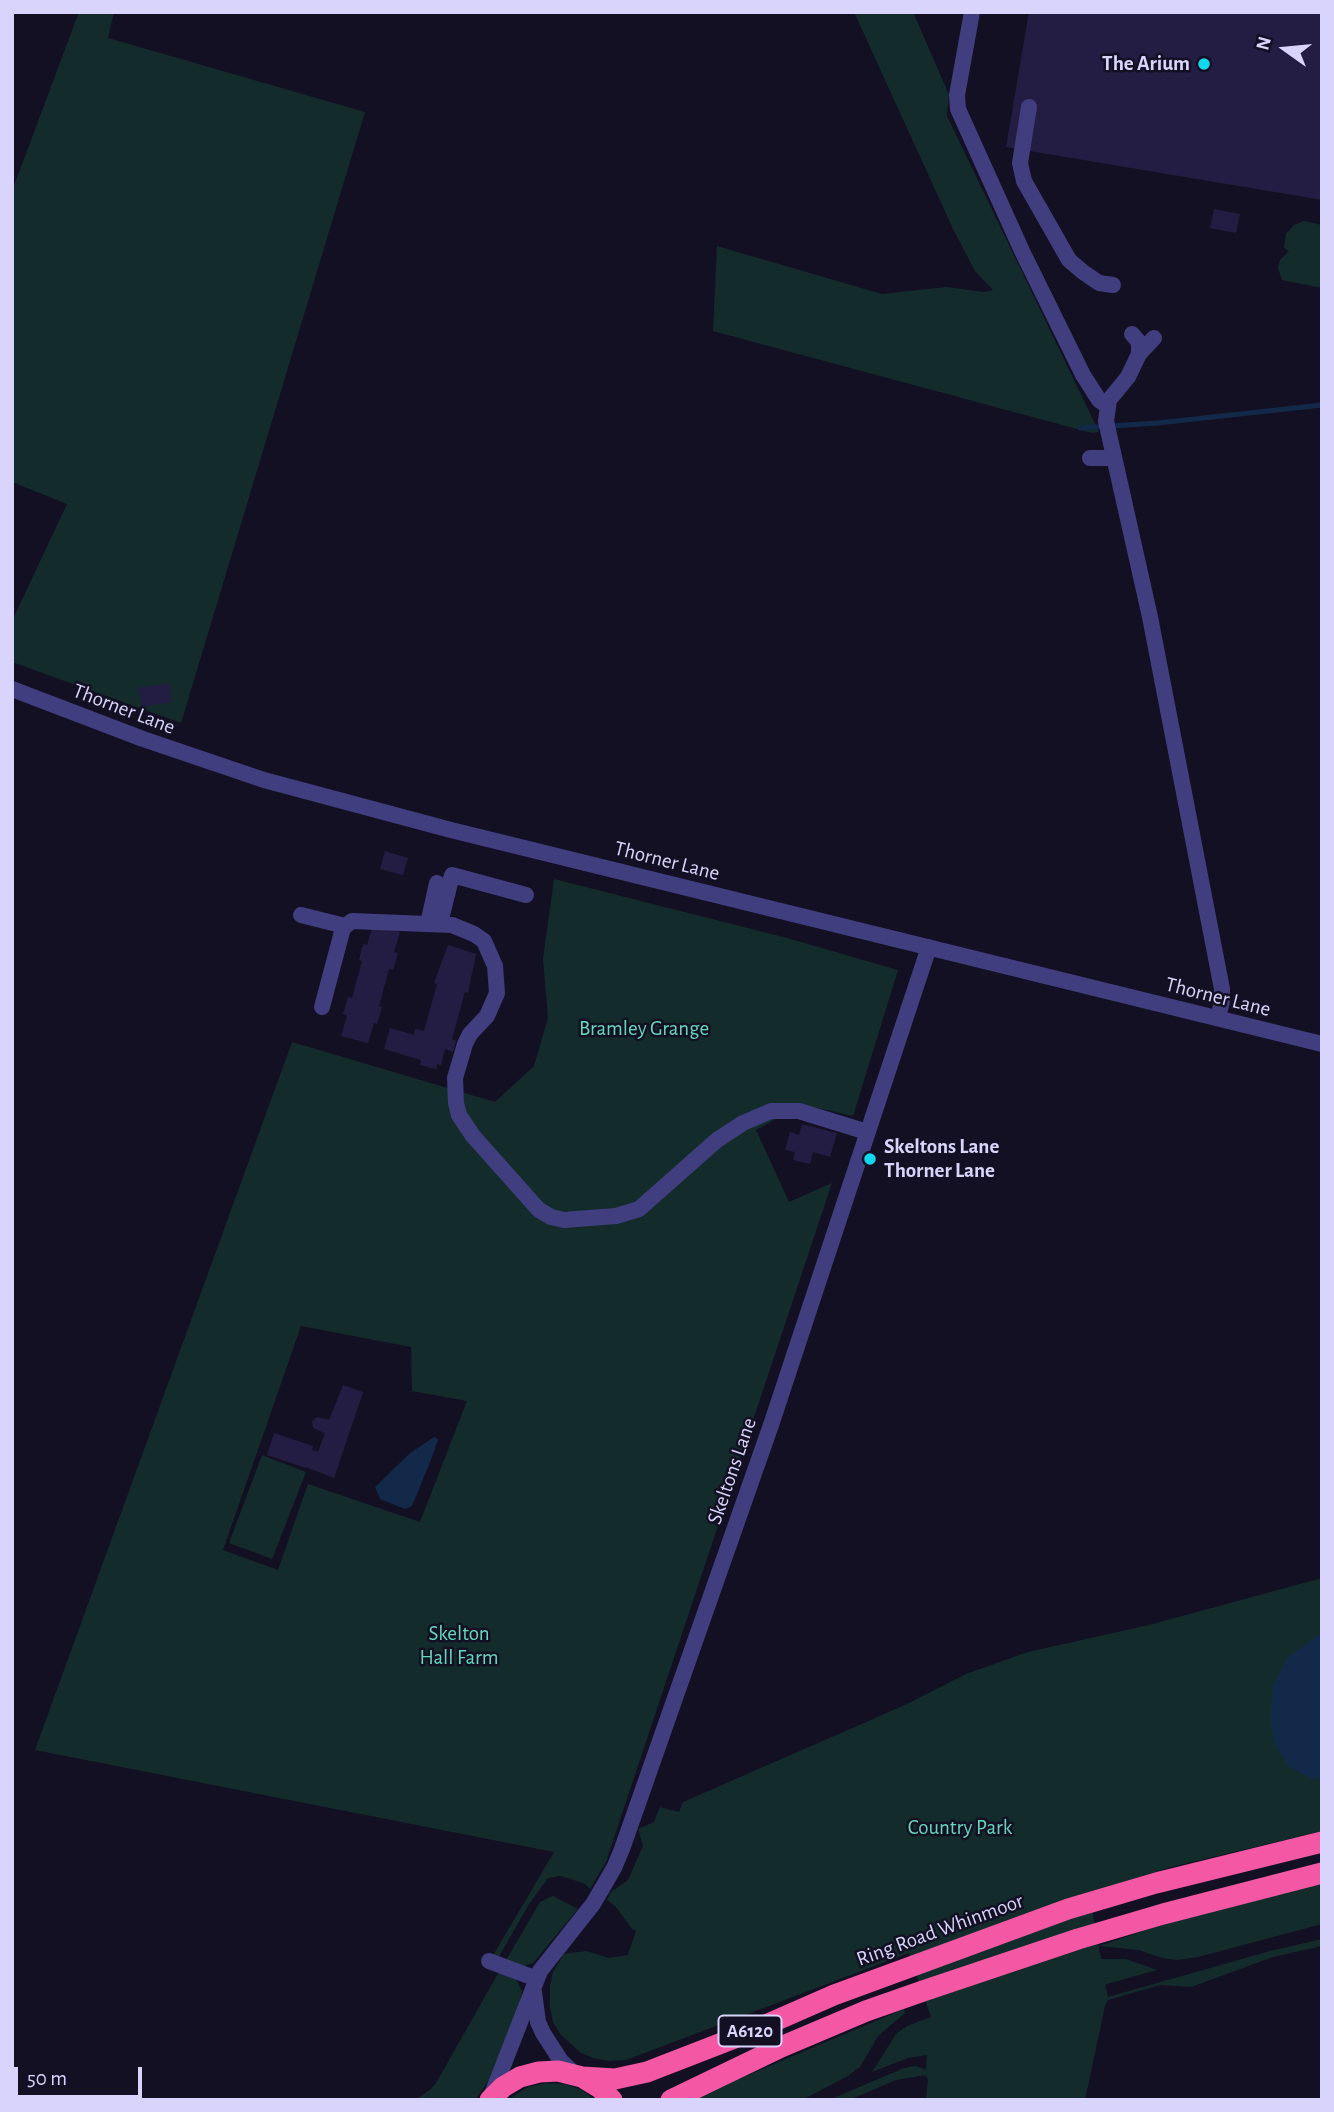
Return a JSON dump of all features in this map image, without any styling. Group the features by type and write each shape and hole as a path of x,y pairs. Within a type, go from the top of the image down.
{"highway":[{"name":"Ring Road Whinmoor","path":"490,2100 503,2087 520,2077 539,2072 558,2071 579,2076 615,2078 646,2072 745,2034 834,1995 1068,1909 1156,1883 1322,1842"},
{"name":"A6120","path":"671,2100 793,2042 866,2011 923,1991 1163,1913 1322,1873"},
{"path":"579,2076 600,2088 612,2100"}],"street":[{"path":"972,12 957,95 958,109 1010,226 1108,421"},
{"path":"1029,107 1020,163 1024,181 1069,260 1099,283 1113,285"},
{"path":"1132,334 1139,342 1139,354"},
{"path":"1154,338 1139,354 1128,377 1109,400 1108,421 1150,617 1222,989 1218,1018"},
{"path":"1090,458 1114,458"},
{"name":"Thorner Lane","path":"12,689 143,739 264,780 451,830 1322,1044"},
{"path":"434,923 453,875 526,895"},
{"path":"434,923 437,883"},
{"path":"301,915 345,926 357,920 434,923 463,928 484,941 491,953 498,979 494,1005 470,1034 461,1054 454,1090 459,1115 472,1136 539,1210 551,1217 564,1220 616,1216 639,1209 717,1140 771,1111 799,1111 867,1132"},
{"path":"322,1007 345,926"},
{"name":"Skeltons Lane","path":"490,2100 535,1984 548,1960 593,1904 622,1849 771,1425 929,947"},
{"path":"489,1961 535,1984 542,2033 561,2061 579,2076"}],"green space":[{"path":"79,12 114,12 108,38 365,112 181,723 12,662 12,621 67,504 12,482 12,191"},
{"path":"854,12 913,12 949,95 947,116 1099,432 1092,433 713,331 717,246 882,294 946,287 984,292 993,290 975,271 954,231"},
{"path":"1304,221 1322,225 1322,288 1282,280 1278,268 1280,260 1289,251 1284,248 1286,234 1294,225"},
{"path":"554,879 787,938 898,970 853,1116 818,1108 776,1119 756,1130 789,1202 832,1183 606,1862 590,1889 585,1884 560,1876 548,1878 529,1904 497,1960 492,1957 554,1852 35,1750 292,1042 495,1102 534,1066 548,1018 543,959","holes":["301,1326 411,1347 412,1391 467,1401 420,1522 308,1484 278,1570 223,1550"]},
{"path":"262,1455 306,1472 272,1559 229,1543"},
{"name":"Country Park","path":"1322,1578 1322,1831 1171,1867 1089,1893 1101,1959 1126,1959 1157,1970 1105,1985 1108,1997 1270,1951 1322,1939 1322,1946 1273,1957 1191,1987 1160,1985 1108,2000 1085,2100 926,2100 926,2075 896,2080 849,2100 829,2100 904,2068 916,2066 926,2070 927,2055 908,2058 872,2072 896,2034 907,2026 931,2017 909,1953 626,2060 609,2061 581,2053 561,2035 553,2022 550,1986 553,1972 564,1954 586,1951 609,1958 628,1955 636,1931 607,1900 611,1892 628,1880 643,1846 638,1829 654,1822 660,1807 679,1812 683,1802 905,1705 966,1674 1028,1652 1149,1625"},
{"path":"1322,1883 1322,1924 1198,1957 1177,1960 1139,1950 1099,1946 1164,1924"},
{"path":"553,1896 578,1909 533,1963 520,1967 505,1962 540,1902"},
{"path":"500,1970 515,1977 522,1991 519,2006 489,2080 475,2100 415,2100 436,2083"},
{"path":"904,2009 905,2013 878,2036 860,2067 802,2100 689,2100"},
{"path":"546,2083 565,2084 582,2090 596,2100 507,2100 528,2087"}],"water":[{"path":"434,1437 438,1439 412,1506 405,1509 380,1499 375,1487 409,1454"},
{"path":"1318,1635 1322,1635 1322,1779 1310,1778 1288,1766 1275,1744 1270,1719 1273,1686 1287,1658"}],"building":[{"name":"The Arium","path":"1029,12 1322,12 1322,200 1006,147"},
{"path":"1214,209 1240,214 1236,233 1210,228"},
{"path":"169,683 172,702 142,707 138,688"},
{"path":"385,851 408,858 403,875 380,869"},
{"path":"373,925 400,932 394,952 398,953 393,970 389,969 379,1006 382,1007 368,1043 341,1036 347,1015 343,1014 348,997 352,998 362,961 359,960 363,944 367,945"},
{"path":"448,945 476,954 468,993 465,992 452,1039 456,1041 453,1052 445,1049 441,1065 437,1064 436,1069 420,1065 421,1060 384,1049 390,1028 414,1035 415,1029 424,1031 437,984 434,983"},
{"path":"802,1124 837,1133 830,1157 813,1152 810,1164 793,1160 795,1152 785,1150 790,1132 799,1135"},
{"path":"343,1385 363,1392 334,1478 267,1455 274,1433 313,1446 312,1450 318,1452 325,1433 313,1428 312,1421 317,1417 329,1420"}],"waterway":[{"path":"1080,428 1158,423 1322,405"}],"place":[{"name":"The Arium","path":"1204,64"},
{"name":"Skeltons Lane Thorner Lane","path":"870,1159"}],"park label":[{"name":"Bramley Grange","path":"644,1029"},
{"name":"Skelton Hall Farm","path":"459,1646"}]}
